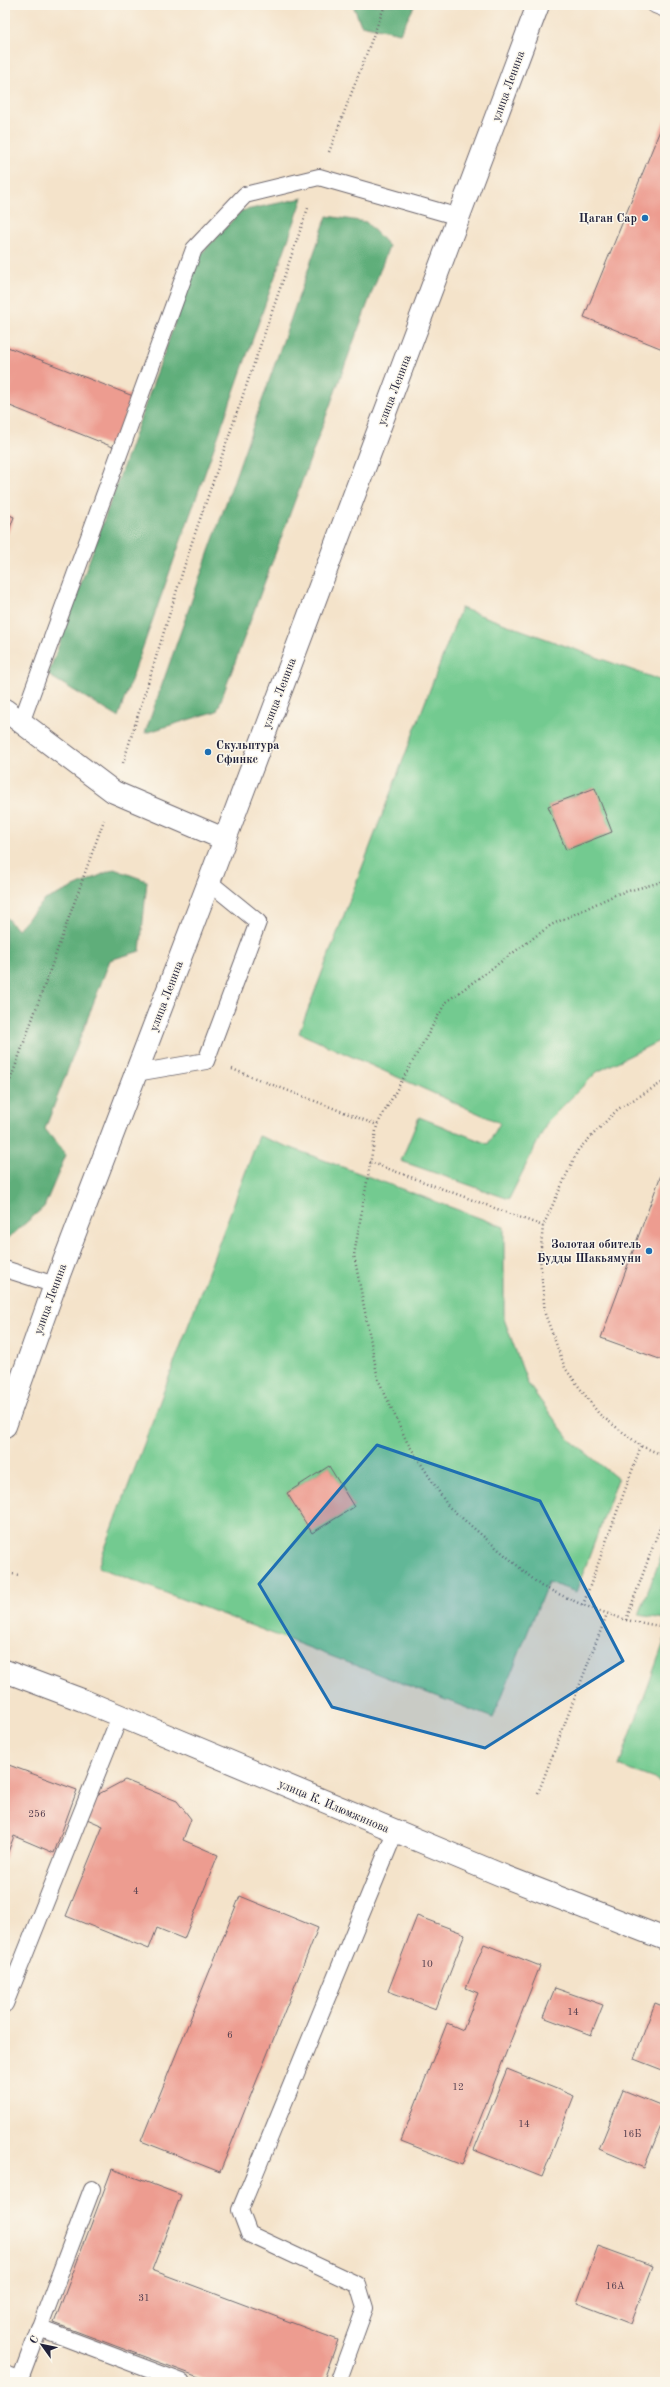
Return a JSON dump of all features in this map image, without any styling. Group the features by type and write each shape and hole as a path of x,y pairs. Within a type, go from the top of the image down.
{"main road":[{"name":"улица Ленина","path":"5,1426 54,1285 209,882 538,5"},
{"path":"13,717 114,792 224,839"},
{"name":"улица К. Илюмжинова","path":"5,1671 120,1716 395,1832 665,1939"},
{"path":"5,2377 19,2382"}],"lane":[{"path":"655,5 665,9"},
{"path":"13,717 194,249 245,195 319,177 459,217"},
{"path":"136,1073 206,1061 258,922 209,882"},
{"path":"5,1269 54,1285"},
{"path":"5,2004 120,1716"},
{"path":"338,2382 366,2308 358,2285 249,2234 240,2210 395,1832"},
{"path":"19,2382 92,2189"},
{"path":"39,2328 182,2382"}],"path":[{"path":"191,544 319,177 385,5"},
{"path":"665,881 616,894 551,925 446,1002 377,1125 354,1255 378,1379 407,1442 448,1506 541,1586 607,1614 626,1620 665,1627"},
{"path":"206,1061 252,1076 377,1125"},
{"path":"665,1082 618,1109 578,1150 543,1226 540,1257 544,1314 565,1368 599,1414 641,1446 665,1456"},
{"path":"370,1162 543,1226"},
{"path":"583,1605 641,1446"},
{"path":"626,1620 665,1514"},
{"path":"5,1573 19,1576"},
{"path":"538,1793 607,1614"}],"highlighted area":[{"path":"377,1445 540,1501 623,1661 485,1748 332,1707 259,1584"}],"green space":[{"path":"353,5 415,5 400,33 361,25"},
{"path":"303,198 118,717 48,675 199,256 241,211"},
{"path":"327,216 366,222 389,246 217,711 145,733"},
{"path":"461,608 665,682 665,1038 597,1072 548,1121 509,1199 401,1161 419,1117 488,1144 500,1123 299,1033","holes":["594,788 612,832 566,850 548,806"]},
{"path":"114,869 147,881 140,951 110,960 45,1129 66,1155 44,1207 5,1241 5,916 17,930 45,900"},
{"path":"259,1136 504,1227 504,1319 528,1384 569,1439 618,1479 576,1592 548,1582 493,1718 98,1567","holes":["329,1466 354,1507 312,1532 287,1493"]},
{"path":"665,1546 665,1619 639,1615"},
{"path":"665,1639 665,1783 619,1766"}],"building":[{"name":"Цаган Сар","path":"665,118 665,350 584,317"},
{"path":"5,346 133,396 113,447 5,404"},
{"path":"5,513 14,517 5,541"},
{"path":"595,788 612,832 566,850 548,806"},
{"name":"Золотая обитель Будды Шакьямуни","path":"665,1164 665,1361 601,1338"},
{"path":"329,1466 354,1507 312,1533 287,1493"},
{"path":"6,1764 77,1790 54,1853 14,1836 5,1860"},
{"path":"125,1780 177,1801 191,1819 183,1840 218,1855 184,1939 157,1928 149,1949 66,1916 103,1826 87,1819 95,1796"},
{"path":"240,1896 318,1928 220,2172 141,2141"},
{"path":"417,1916 465,1934 436,2009 388,1991"},
{"path":"484,1944 540,1966 462,2165 401,2141 447,2023 463,2030 478,1993 466,1988"},
{"path":"555,1988 603,2005 591,2035 543,2017"},
{"path":"655,2003 665,2007 665,2071 634,2059"},
{"path":"507,2069 574,2096 542,2177 474,2150"},
{"path":"623,2090 665,2107 665,2116 644,2168 599,2149"},
{"path":"112,2169 181,2195 152,2270 338,2340 323,2382 212,2382 54,2323"},
{"path":"598,2246 653,2266 631,2324 577,2303"}],"place":[{"name":"Цаган Сар","path":"645,218"},
{"name":"Скульптура Сфинкс","path":"208,752"},
{"name":"Золотая обитель Будды Шакьямуни","path":"649,1251"}]}
